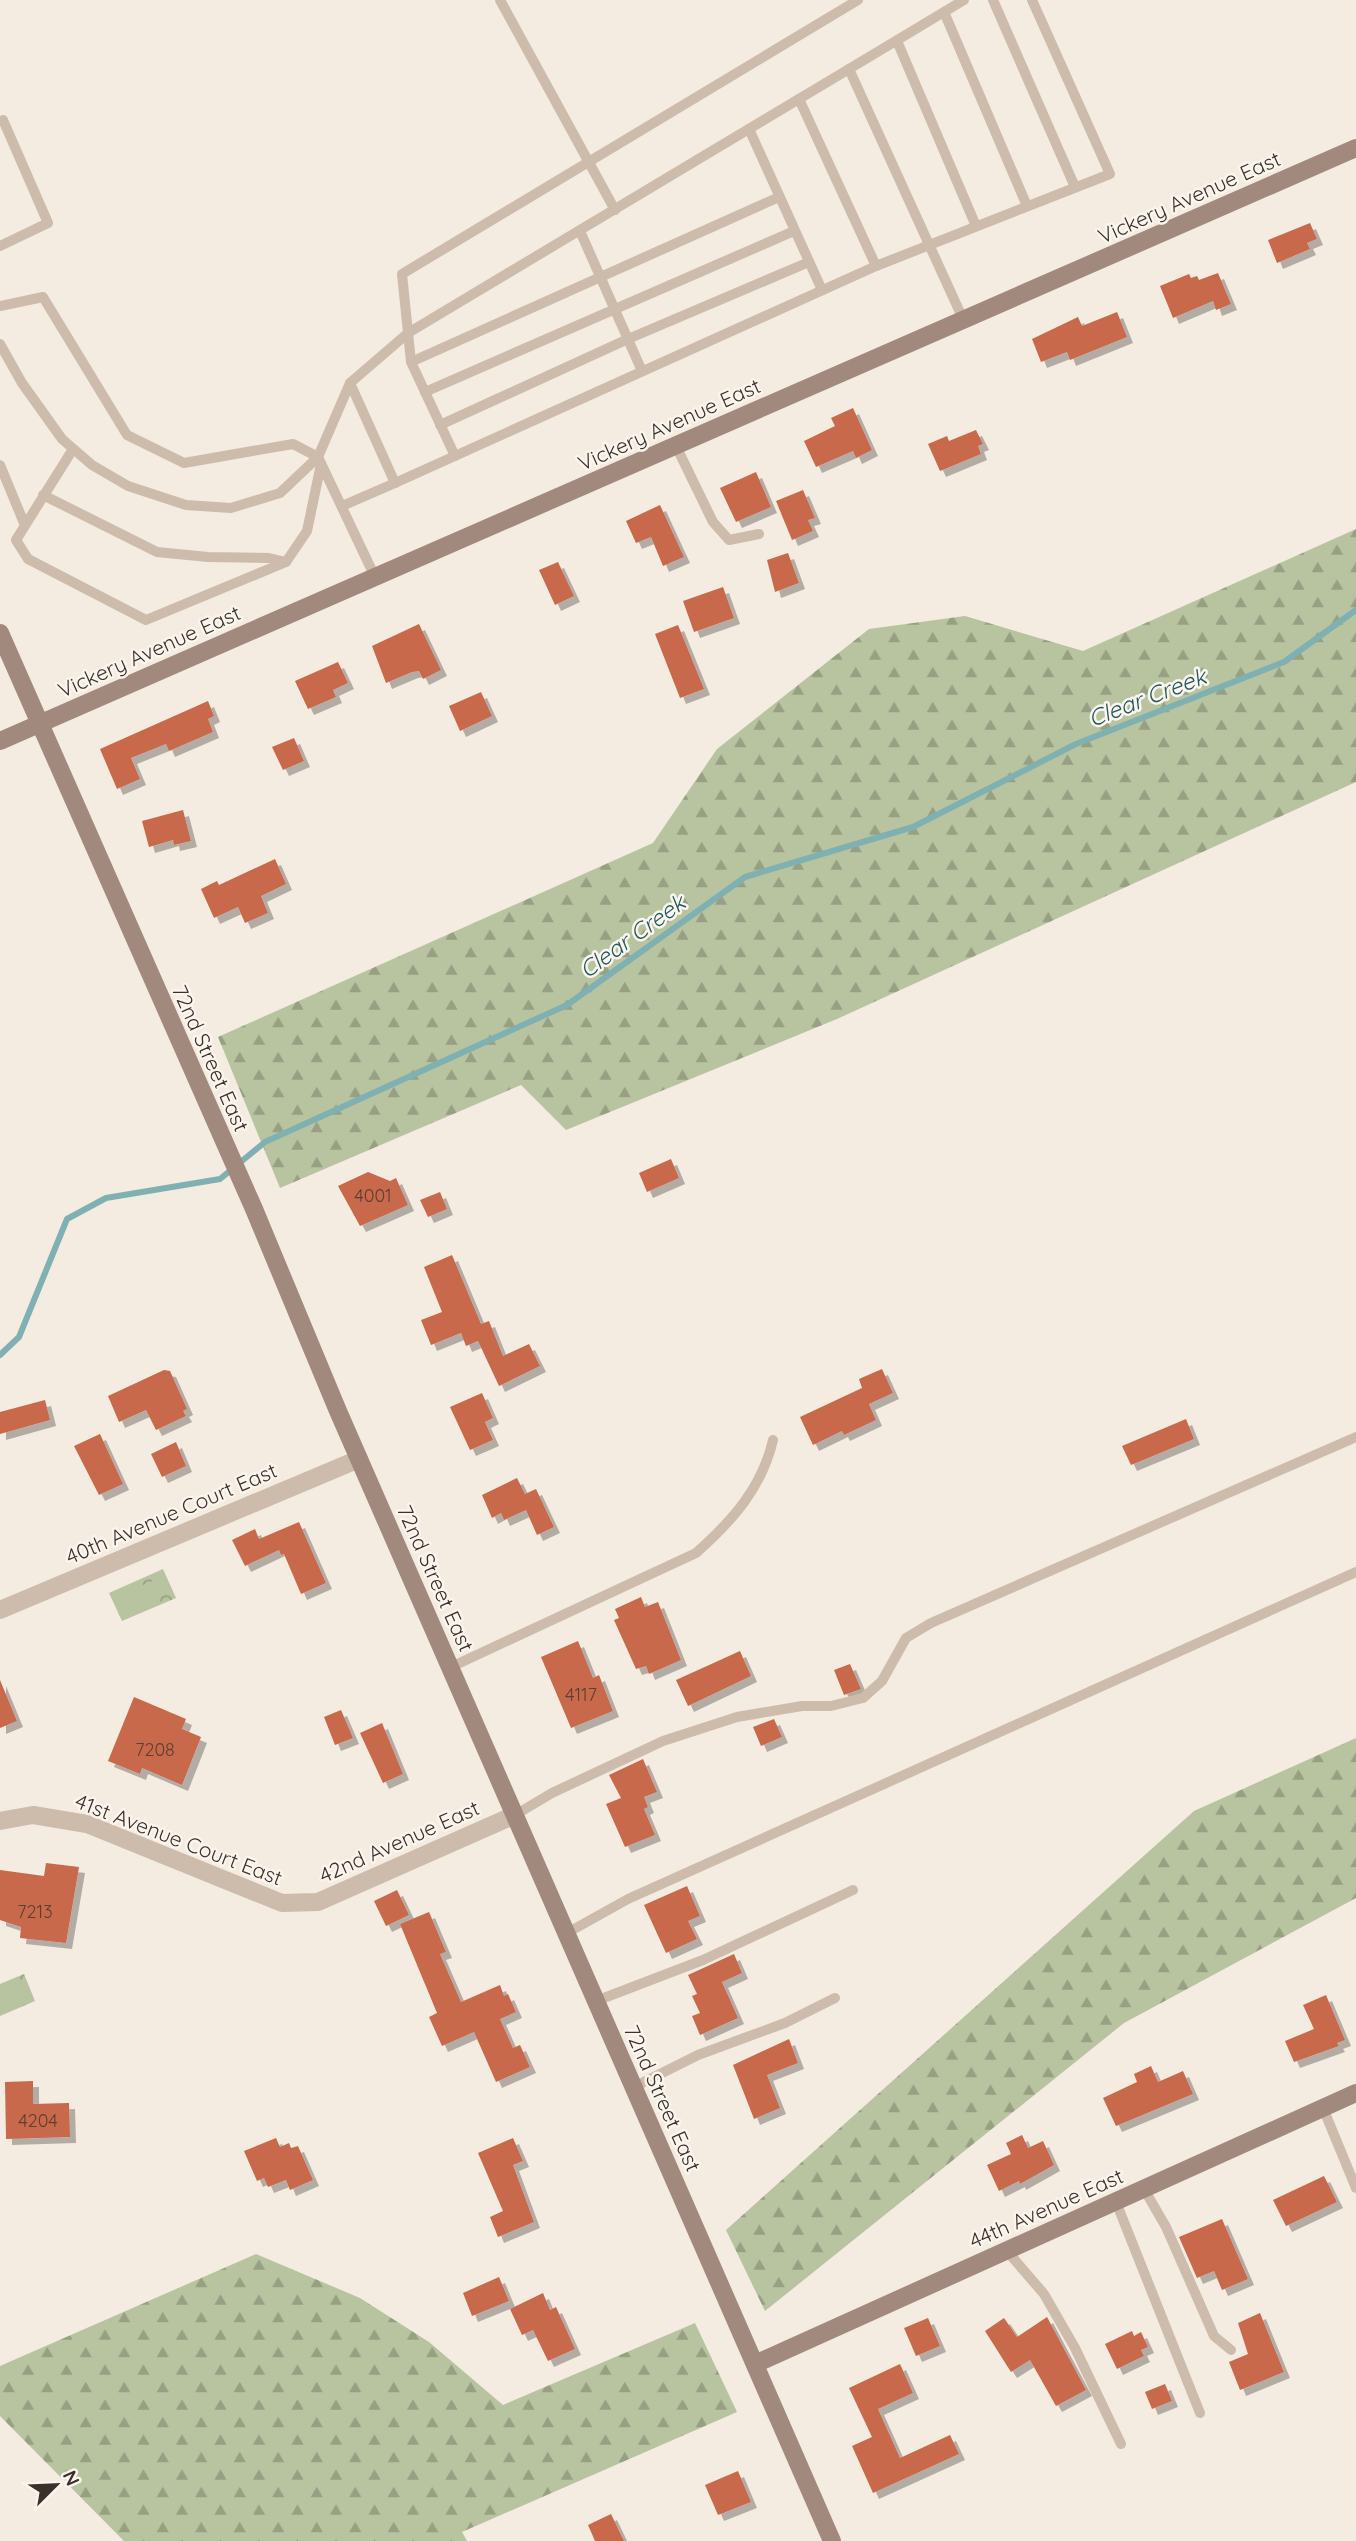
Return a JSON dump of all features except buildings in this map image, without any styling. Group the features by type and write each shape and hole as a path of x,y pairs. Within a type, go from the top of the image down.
{"street":[{"name":"Vickery Avenue East","path":"0,741 1356,148"},
{"name":"72nd Street East","path":"0,633 832,2541"},
{"name":"40th Avenue Court East","path":"0,1610 359,1459"},
{"name":"41st Avenue Court East","path":"0,1821 33,1815 88,1824 282,1903 299,1905"},
{"name":"42nd Avenue East","path":"299,1905 318,1902 515,1815"},
{"name":"44th Avenue East","path":"755,2364 1356,2093"}],"lane":[{"path":"500,0 615,210"},
{"path":"455,456 411,362 402,274 858,0"},
{"path":"73,449 24,523 16,540 28,559 146,620 286,562 307,531 319,460 350,383 408,333 964,0"},
{"path":"993,0 1075,187"},
{"path":"342,506 876,266 1110,174 1032,0"},
{"path":"944,12 1027,206"},
{"path":"897,41 976,226"},
{"path":"849,69 963,319"},
{"path":"799,99 876,266"},
{"path":"0,246 48,223 3,120"},
{"path":"749,130 822,290"},
{"path":"411,362 779,197"},
{"path":"580,231 642,371"},
{"path":"425,393 794,231"},
{"path":"440,425 628,339 809,262"},
{"path":"0,306 43,298 127,435 184,463 293,444 319,460 375,577"},
{"path":"0,344 22,383 62,439 92,466 128,486 186,505 231,508 281,493 319,460"},
{"path":"350,383 395,483"},
{"path":"676,446 713,522 729,540 759,534"},
{"path":"0,465 24,523"},
{"path":"43,495 157,552 208,557 269,558 286,562"},
{"path":"515,1815 552,1793 663,1741 737,1717 802,1706 831,1706 863,1698 882,1681 906,1638 931,1623 1356,1437"},
{"path":"451,1667 696,1553 725,1528 766,1470 773,1440"},
{"path":"567,1933 628,1899 1356,1572"},
{"path":"596,2001 703,1960 853,1890"},
{"path":"634,2087 698,2055 785,2023 835,1998"},
{"path":"1323,2108 1356,2188"},
{"path":"1144,2189 1166,2227 1214,2336 1231,2350"},
{"path":"1116,2202 1200,2413"},
{"path":"1007,2251 1044,2294 1076,2348 1121,2444"}],"green space":[{"path":"1356,529 1356,782 837,1019 566,1130 521,1085 280,1188 218,1037 653,843 717,749 869,629 965,616 1083,651"},
{"path":"163,1569 176,1598 122,1621 109,1593"},
{"path":"157,1579 164,1595 128,1611 120,1595"},
{"path":"1356,1738 1356,1898 1124,2023 765,2311 726,2230 1194,1811"},
{"path":"24,1974 35,2001 0,2016 0,1984"},
{"path":"22,1981 28,1998 0,2009 0,1990"},
{"path":"256,2254 360,2298 429,2342 503,2405 695,2323 737,2412 462,2532 467,2541 124,2541 0,2416 0,2366"}],"waterway":[{"name":"Clear Creek","path":"0,1355 19,1337 67,1219 106,1198 220,1179 265,1142 567,1005 745,877 913,827 1076,744 1284,662 1356,610"}]}
